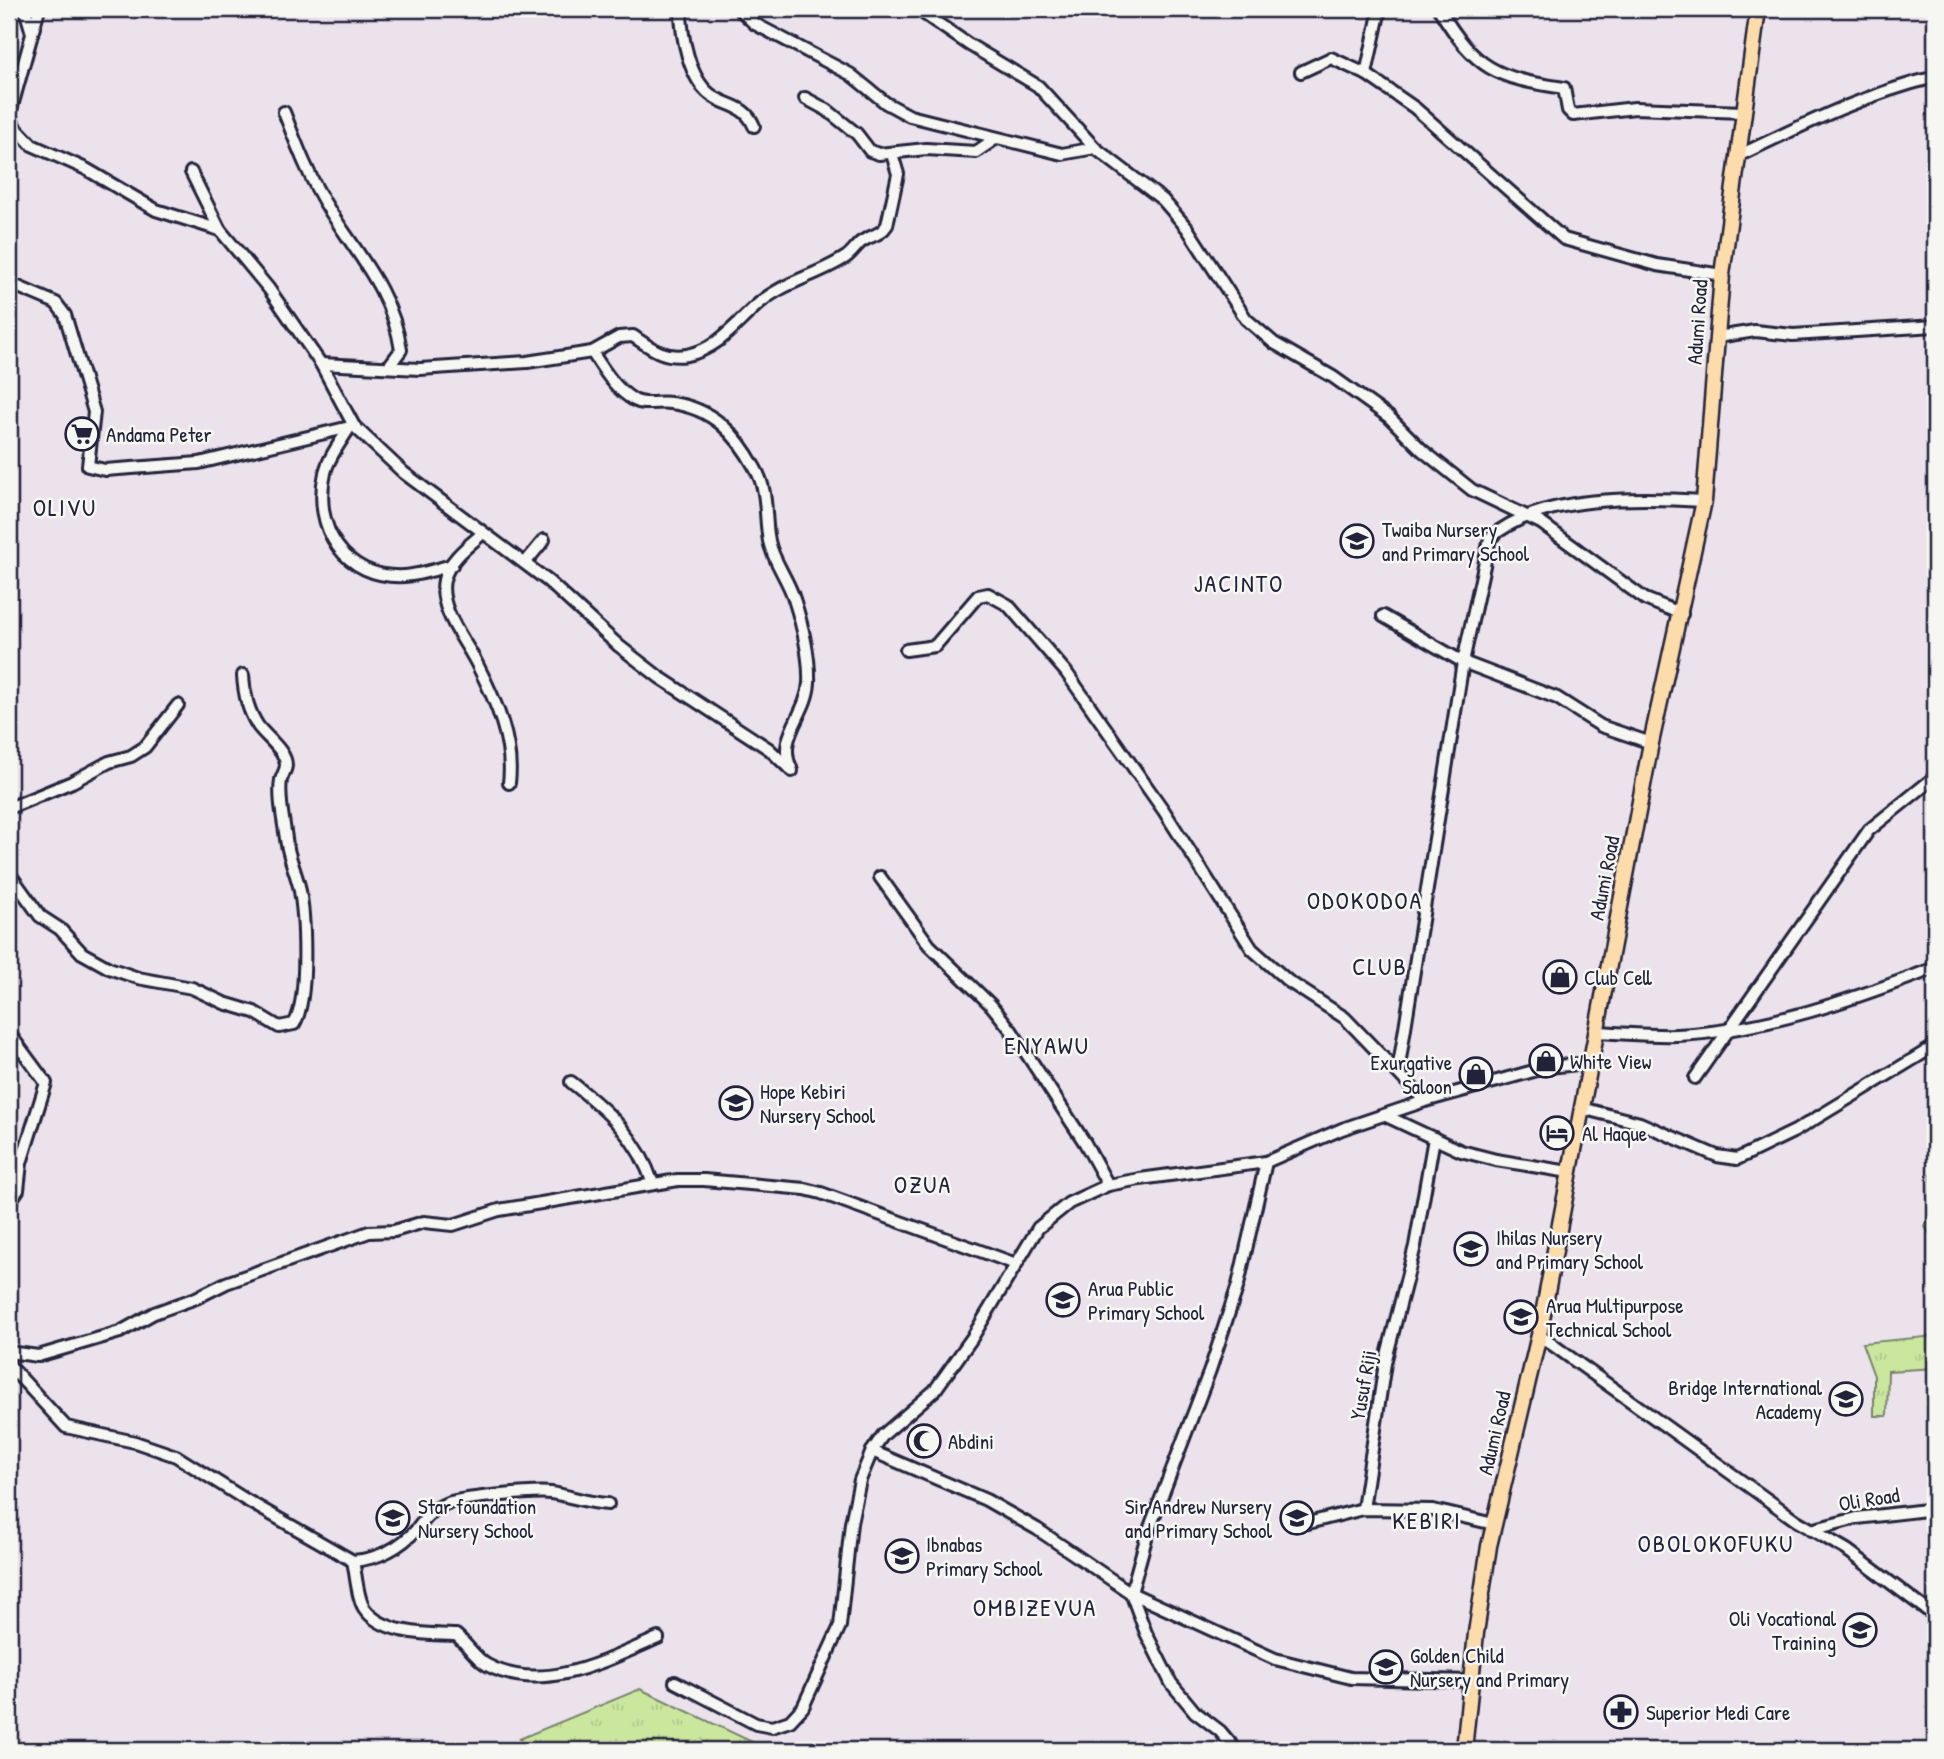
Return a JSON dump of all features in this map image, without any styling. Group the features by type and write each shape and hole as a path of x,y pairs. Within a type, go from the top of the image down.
{"main road":[{"name":"Adumi Road","path":"1464,1750 1471,1681 1494,1524 1539,1335 1651,743 1682,614 1704,501 1721,275 1758,9"}],"street":[{"path":"25,9 32,34"},
{"path":"39,9 9,116 14,126 32,145 86,169 156,210 220,230"},
{"path":"681,9 692,64 704,88 714,97 736,105 747,113 754,126"},
{"path":"739,9 755,24 850,74 886,103 911,116 1062,154 1095,148"},
{"path":"917,9 968,44 1038,86 1095,148 1177,214 1246,319 1274,343 1339,381 1389,417 1422,450 1472,489 1527,517 1587,555 1645,599 1682,614"},
{"path":"1366,74 1380,9"},
{"path":"1440,9 1461,40 1496,72 1509,78 1564,88 1568,110 1573,115 1635,108 1744,112"},
{"path":"1301,72 1331,58 1366,74 1415,108 1564,239 1657,265 1721,275"},
{"path":"1738,156 1865,98 1935,77"},
{"path":"805,98 844,124 870,151 892,154 926,149 976,152 995,139"},
{"path":"284,112 311,177 330,211 368,263 394,317 401,349 389,366"},
{"path":"321,364 420,369 527,362 592,352 620,337 633,336 658,354 688,355 715,344 757,305 786,285 840,260 862,242 883,232 887,225 898,174 892,154"},
{"path":"191,172 220,230 269,289 321,364 351,428 482,534 525,563 659,677 769,749 792,771 785,752 786,742 806,704 809,671 794,600 769,540 768,511 757,470 736,438 718,420 701,410 684,405 637,401 606,373 592,352"},
{"path":"9,283 56,303 65,315 94,412 88,466 105,470 199,463 351,428"},
{"path":"1717,337 1755,331 1793,335 1935,327"},
{"path":"351,428 325,472 323,495 330,536 339,552 358,566 377,573 403,576 452,565"},
{"path":"1398,1072 1463,662 1490,538 1527,517 1637,497 1704,501"},
{"path":"482,534 452,565 444,578 447,605 477,664 509,743 512,763 509,783"},
{"path":"525,563 544,540"},
{"path":"906,650 935,646 978,596 988,594 1007,605 1066,672 1101,721 1252,949 1288,981 1345,1018 1424,1101"},
{"path":"1383,616 1463,662 1557,698 1601,726 1651,743"},
{"path":"9,873 40,916 60,929 82,953 109,968 138,978 192,988 224,1003 254,1012 279,1027 294,1024 301,1002 303,946 299,888 286,840 281,796 281,781 286,765 282,754 257,724 250,710 243,675"},
{"path":"9,808 83,777 109,762 131,756 145,747 178,705"},
{"path":"1695,1078 1869,830 1935,777"},
{"path":"880,877 929,945 991,1005 1011,1030 1085,1143 1108,1185"},
{"path":"1597,1032 1677,1035 1728,1028 1803,1013 1935,968"},
{"path":"9,1033 46,1083 21,1163 18,1190 9,1203"},
{"path":"1581,1108 1640,1122 1717,1156 1737,1159 1795,1131 1935,1046"},
{"path":"675,1682 756,1724 772,1727 790,1721 803,1707 840,1626 852,1523 860,1480 872,1451 883,1435 934,1390 972,1338 1038,1228 1069,1203 1108,1185 1212,1167 1266,1162 1342,1129 1424,1101 1548,1067 1589,1063"},
{"path":"571,1082 621,1125 636,1145 653,1184"},
{"path":"1384,1115 1434,1138 1496,1160 1569,1172"},
{"name":"Yusuf Riji","path":"1363,1509 1385,1363 1415,1246 1434,1138"},
{"path":"1236,1750 1220,1731 1195,1712 1171,1683 1130,1593 1147,1535 1210,1370 1238,1285 1266,1162"},
{"path":"9,1352 38,1356 120,1332 226,1283 369,1232 394,1231 424,1222 453,1225 499,1210 653,1184 704,1180 804,1189 1016,1264"},
{"path":"1539,1335 1811,1530 1847,1550 1935,1616"},
{"path":"9,1365 66,1427 135,1442 176,1456 353,1561 379,1556 392,1549 417,1529 426,1515 454,1500 539,1492 580,1502 608,1504"},
{"path":"872,1451 986,1500 1037,1529 1130,1593 1275,1659 1351,1678 1471,1681"},
{"path":"1308,1523 1363,1509 1433,1510 1494,1524"},
{"name":"Oli Road","path":"1811,1530 1857,1518 1935,1509"},
{"path":"353,1561 364,1608 383,1623 400,1630 456,1635 484,1664 505,1672 560,1675 614,1658 658,1638"}],"green space":[{"path":"1935,1172 1935,1241 1925,1227 1930,1211 1931,1174"},
{"path":"1935,1336 1935,1368 1888,1371 1887,1416 1874,1416 1874,1376 1862,1343"},
{"path":"640,1689 767,1750 525,1750 525,1744 519,1739"}],"place":[{"name":"Andama Peter","path":"82,434"},
{"name":"Twaiba Nursery and Primary School","path":"1357,541"},
{"name":"Club Cell","path":"1560,977"},
{"name":"White View","path":"1546,1061"},
{"name":"Exurgative Saloon","path":"1476,1074"},
{"name":"Hope Kebiri Nursery School","path":"736,1103"},
{"name":"Al Haque","path":"1557,1133"},
{"name":"Ihilas Nursery and Primary School","path":"1471,1249"},
{"name":"Arua Public Primary School","path":"1063,1300"},
{"name":"Arua Multipurpose Technical School","path":"1521,1317"},
{"name":"Bridge International Academy","path":"1846,1399"},
{"name":"Abdini","path":"924,1441"},
{"name":"Star foundation Nursery School","path":"393,1518"},
{"name":"Sir Andrew Nursery and Primary School","path":"1297,1518"},
{"name":"Ibnabas Primary School","path":"902,1556"},
{"name":"Oli Vocational Training","path":"1860,1630"},
{"name":"Golden Child Nursery and Primary","path":"1386,1667"},
{"name":"Superior Medi Care","path":"1621,1712"}],"district":[{"name":"OLIVU","path":"65,507"},
{"name":"JACINTO","path":"1239,583"},
{"name":"ODOKODOA","path":"1365,900"},
{"name":"CLUB","path":"1380,966"},
{"name":"ENYAWU","path":"1047,1045"},
{"name":"OZUA","path":"923,1184"},
{"name":"KEBIRI","path":"1427,1520"},
{"name":"OBOLOKOFUKU","path":"1716,1543"},
{"name":"OMBIZEVUA","path":"1035,1607"}]}
